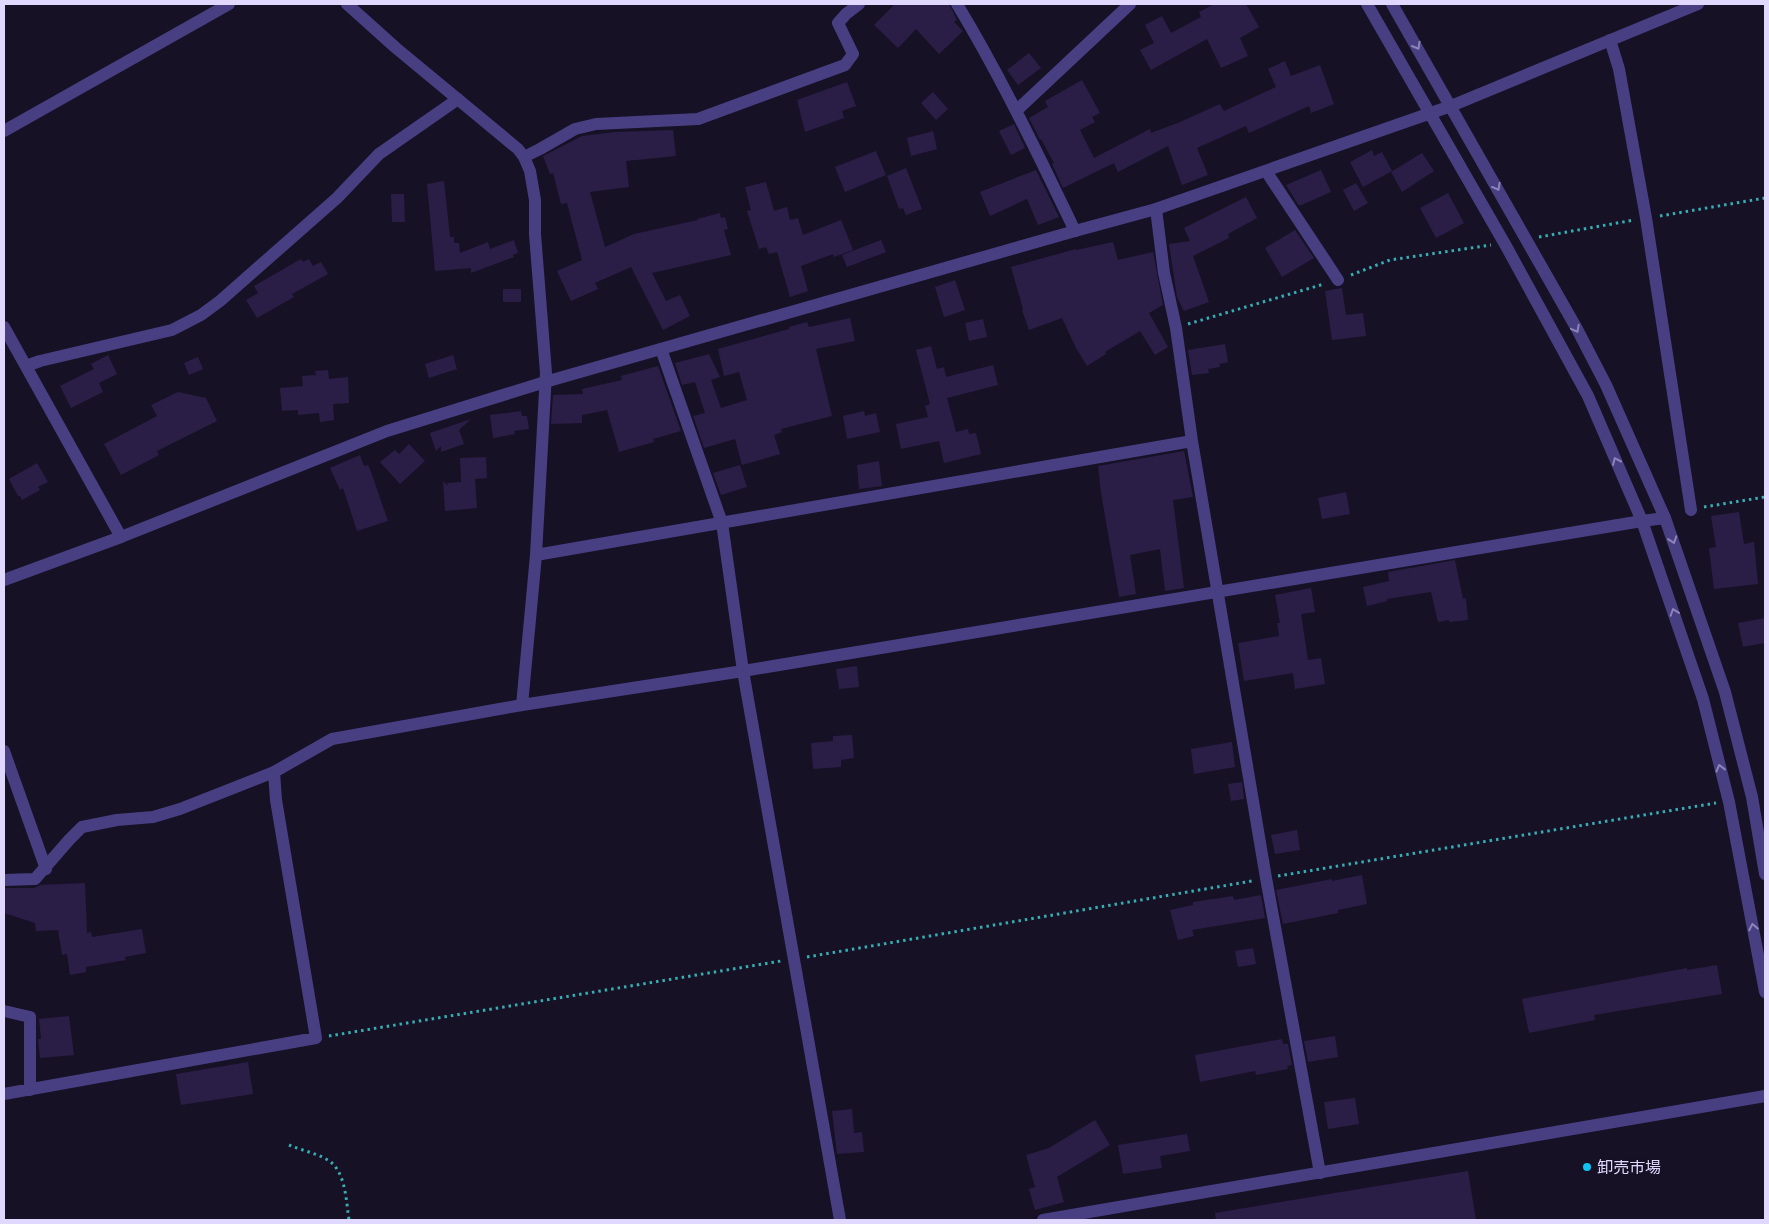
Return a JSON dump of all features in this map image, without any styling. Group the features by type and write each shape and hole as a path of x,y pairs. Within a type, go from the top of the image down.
{"street":[{"path":"4,131 228,4"},
{"path":"347,4 396,48 518,149 530,171 535,200 546,374 536,554 522,704"},
{"path":"524,157 575,129 596,124 698,119 846,65 853,54 838,23 859,4"},
{"path":"957,4 979,40 1016,110 1075,231"},
{"path":"1016,110 1130,4"},
{"path":"1367,4 1505,243 1588,396 1642,521 1703,699 1729,802 1765,992"},
{"path":"1392,4 1581,337 1606,385 1665,518 1725,692 1752,797 1765,874"},
{"path":"4,580 121,537 387,431 545,382 1156,209 1430,114 1698,4"},
{"path":"1610,40 1619,69 1646,218 1691,510"},
{"path":"26,366 167,332 201,315 220,301 337,198 379,154 458,99"},
{"path":"1266,171 1338,280"},
{"path":"1156,209 1164,273 1176,328 1192,441 1219,591 1266,878 1320,1173"},
{"path":"4,327 121,537"},
{"path":"661,349 722,524 743,671 840,1220"},
{"path":"536,554 722,524 1192,441"},
{"path":"4,880 35,879 82,827 162,814 180,809 274,772 332,739 522,704 743,671 1665,518"},
{"path":"4,751 46,869"},
{"path":"4,1094 316,1038 276,800 274,772"},
{"path":"4,1011 30,1017 30,1090"},
{"path":"1043,1220 1765,1096"}],"path":[{"path":"1691,510 1765,497"},
{"path":"316,1038 1722,802"},
{"path":"289,1145 327,1159 336,1168 343,1184 349,1220"}],"building":[{"path":"895,4 949,4 957,20 954,22 963,31 939,54 916,29 898,48 874,25"},
{"path":"1214,4 1246,4 1259,27 1240,38 1248,56 1221,68 1207,39 1151,70 1140,50 1154,43 1145,25 1162,16 1171,33 1201,17 1199,12"},
{"path":"1029,53 1041,68 1018,85 1007,70"},
{"path":"1285,61 1291,76 1320,65 1334,104 1311,113 1309,106 1249,133 1246,126 1197,148 1208,175 1182,185 1168,146 1118,172 1114,163 1063,188 1052,164 1054,163 1029,118 1048,107 1045,101 1082,80 1100,113 1092,117 1095,122 1080,130 1094,158 1150,129 1151,133 1220,104 1224,111 1276,87 1268,69"},
{"path":"847,82 856,106 842,111 844,118 805,132 797,100"},
{"path":"933,92 948,109 936,120 921,103"},
{"path":"1014,124 1025,148 1011,155 999,131"},
{"path":"673,130 676,156 626,161 629,187 590,192 605,247 634,234 698,220 720,213 721,218 725,217 728,229 724,230 731,255 652,273 666,301 680,295 690,316 663,330 631,267 595,283 598,289 571,301 557,271 582,260 567,203 561,204 553,173 550,174 543,156 582,136 615,132"},
{"path":"933,131 937,149 911,156 907,138"},
{"path":"1372,150 1374,156 1382,152 1392,171 1363,187 1350,162"},
{"path":"876,151 886,175 845,192 835,167"},
{"path":"1422,153 1434,171 1402,192 1391,172"},
{"path":"906,168 922,209 906,215 903,208 899,209 887,176"},
{"path":"1036,170 1059,217 1038,225 1027,199 990,216 980,192"},
{"path":"1321,170 1331,192 1299,206 1286,185"},
{"path":"444,181 450,237 454,237 454,243 459,243 460,253 488,242 490,249 514,240 518,253 513,255 514,257 471,273 471,268 435,271 427,184"},
{"path":"766,182 774,211 787,207 790,220 798,218 803,235 841,220 853,250 834,257 833,254 801,266 808,291 790,297 777,252 769,254 766,247 759,249 747,211 751,210 745,187"},
{"path":"1356,183 1368,203 1354,211 1343,190"},
{"path":"1448,193 1464,223 1436,238 1420,208"},
{"path":"391,194 404,194 405,222 392,222"},
{"path":"1246,197 1257,218 1228,234 1229,238 1193,256 1209,302 1184,311 1177,297 1169,244 1190,241 1184,228"},
{"path":"1295,230 1314,258 1282,277 1265,248"},
{"path":"881,240 886,252 847,267 842,255"},
{"path":"1113,242 1118,260 1153,252 1163,305 1149,313 1168,347 1155,355 1140,331 1105,352 1106,354 1087,366 1062,318 1029,330 1011,267 1076,249"},
{"path":"301,259 303,262 309,259 313,266 321,262 328,274 292,294 294,297 257,318 246,300 258,293 254,286"},
{"path":"955,280 965,310 944,317 935,287"},
{"path":"1342,288 1346,315 1363,313 1366,336 1332,340 1325,291"},
{"path":"503,289 521,289 521,302 503,302"},
{"path":"850,318 855,341 816,349 832,416 781,429 782,432 774,435 780,454 742,465 735,439 704,448 693,416 705,413 695,382 682,385 675,363 709,354 720,377 711,380 721,408 747,400 739,372 724,376 718,349 807,322 809,327"},
{"path":"983,319 987,337 969,341 965,323"},
{"path":"1225,344 1228,362 1219,364 1220,367 1208,369 1209,373 1192,375 1188,350"},
{"path":"931,346 937,369 944,367 946,377 993,365 998,385 947,398 956,432 968,429 969,434 976,433 981,454 944,463 939,441 901,449 896,424 928,417 925,406 930,404 916,350"},
{"path":"108,355 117,374 99,383 103,392 71,408 60,386 94,369 91,364"},
{"path":"453,355 457,369 429,378 425,364"},
{"path":"198,357 203,369 189,375 184,363"},
{"path":"658,366 681,431 653,439 654,442 619,452 607,410 582,415 582,423 551,424 553,395 583,394 582,389 622,380 621,376"},
{"path":"328,370 329,379 348,377 349,403 333,404 334,420 320,422 319,413 298,415 298,410 282,411 280,388 303,386 302,376 316,375 315,371"},
{"path":"178,392 206,398 217,421 157,451 159,455 121,475 104,444 157,416 151,405"},
{"path":"521,411 522,416 527,416 529,429 514,431 515,434 493,438 490,415"},
{"path":"864,411 865,416 876,413 880,432 847,439 843,416"},
{"path":"471,419 459,430 464,444 441,452 441,446 436,451 430,433"},
{"path":"409,444 425,461 400,484 380,462 395,450 399,454"},
{"path":"1184,451 1193,497 1173,500 1184,588 1165,591 1160,549 1130,555 1136,594 1119,597 1098,466"},
{"path":"360,455 364,466 368,465 371,472 388,521 357,531 343,488 340,490 330,468"},
{"path":"486,457 487,478 475,479 477,508 445,511 443,481 448,486 447,483 461,482 460,458"},
{"path":"879,461 882,486 859,489 857,465"},
{"path":"37,463 48,482 38,487 40,490 22,500 9,479"},
{"path":"740,465 747,487 721,495 713,473"},
{"path":"1346,492 1350,514 1322,519 1318,498"},
{"path":"1739,512 1744,544 1754,542 1758,584 1714,589 1709,548 1716,547 1711,516"},
{"path":"1455,560 1463,599 1466,598 1468,620 1438,622 1431,592 1387,599 1387,601 1367,606 1363,587 1389,581 1388,572"},
{"path":"1311,588 1315,612 1301,614 1308,660 1321,658 1325,684 1295,689 1293,673 1244,681 1238,643 1279,636 1277,623 1280,623 1275,595"},
{"path":"1765,618 1765,643 1743,647 1738,623"},
{"path":"857,666 859,687 839,689 836,669"},
{"path":"852,735 854,758 841,760 841,767 813,769 811,743 833,741 833,736"},
{"path":"1232,742 1235,767 1194,774 1191,749"},
{"path":"1242,782 1244,799 1231,801 1228,784"},
{"path":"1297,830 1300,850 1275,854 1271,835"},
{"path":"1362,875 1367,904 1338,910 1338,913 1283,924 1276,890"},
{"path":"85,883 87,933 91,932 92,937 142,929 146,953 125,957 126,960 86,967 86,972 70,975 67,954 62,955 58,930 36,931 35,923 4,913 4,888 34,888 40,885"},
{"path":"1261,895 1265,918 1192,930 1194,936 1178,940 1170,910 1193,905 1193,902 1233,896 1234,900"},
{"path":"1253,948 1256,964 1238,967 1235,951"},
{"path":"1717,965 1722,994 1594,1015 1595,1020 1529,1033 1522,999 1687,968 1687,970"},
{"path":"69,1016 74,1055 40,1058 38,1039 41,1039 39,1019"},
{"path":"1335,1036 1338,1057 1308,1062 1304,1041"},
{"path":"1282,1039 1283,1044 1288,1044 1292,1065 1287,1066 1288,1069 1256,1075 1255,1071 1200,1082 1195,1055"},
{"path":"248,1062 253,1094 181,1105 176,1074"},
{"path":"1355,1098 1359,1124 1328,1129 1324,1102"},
{"path":"852,1109 854,1133 862,1132 864,1152 837,1154 832,1111"},
{"path":"1095,1120 1110,1145 1057,1177 1064,1202 1035,1210 1029,1189 1035,1187 1026,1155 1049,1148"},
{"path":"1187,1134 1190,1151 1160,1156 1162,1168 1123,1174 1118,1145"},
{"path":"1468,1171 1476,1220 1216,1220 1215,1213"}],"place":[{"name":"卸売市場","path":"1587,1167"}]}
